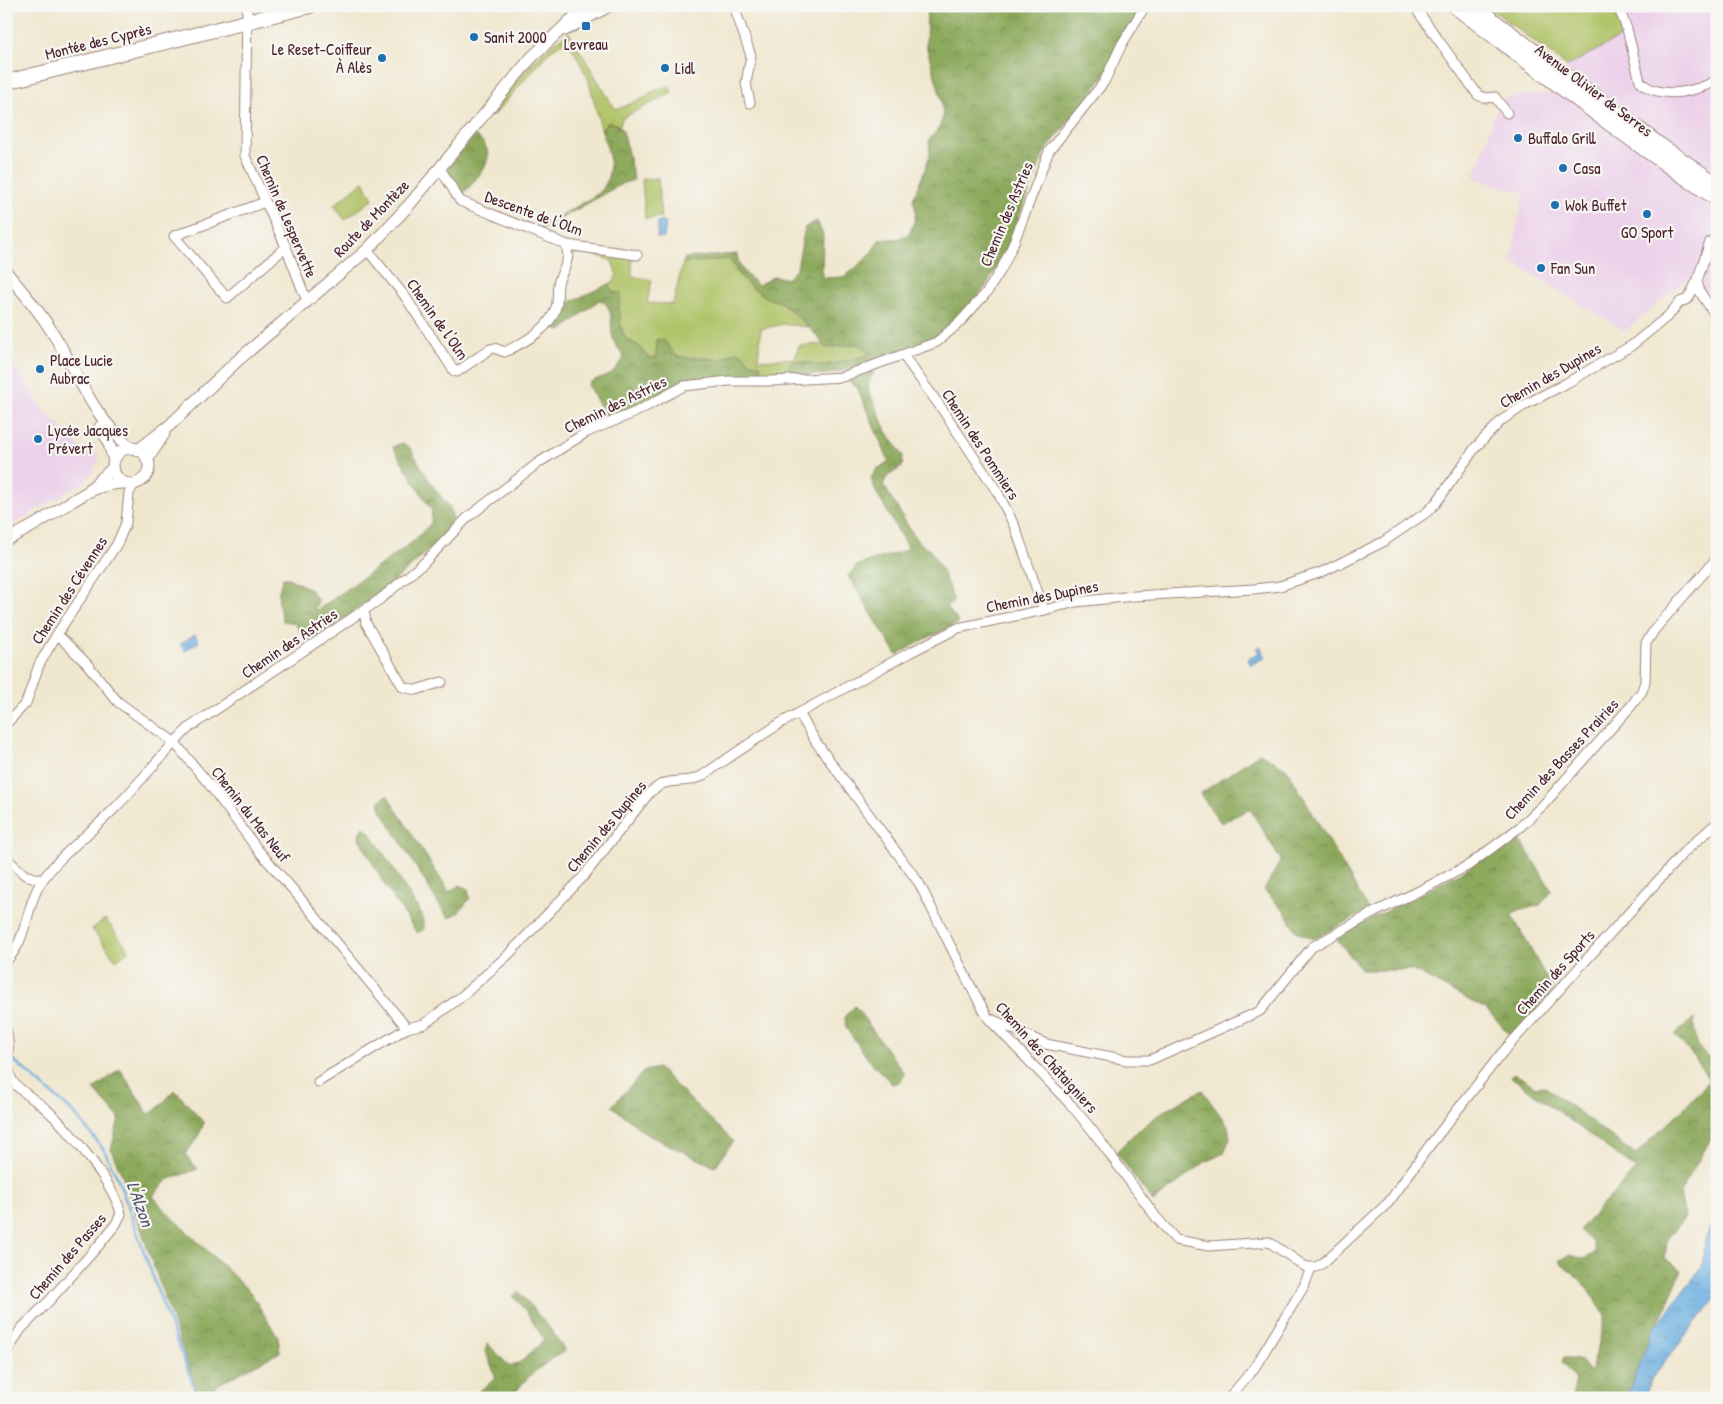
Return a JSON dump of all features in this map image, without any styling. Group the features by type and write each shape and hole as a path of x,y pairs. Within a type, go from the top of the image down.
{"main road":[{"name":"Montée des Cyprès","path":"8,81 310,6"},
{"name":"Avenue Olivier de Serres","path":"1454,6 1596,114 1671,169 1717,199"},
{"name":"Avenue Olivier de Serres","path":"1474,6 1660,145 1717,184"}],"street":[{"name":"Chemin de Lespervette","path":"247,6 245,156 308,300"},
{"path":"734,6 751,56 746,82 750,103"},
{"name":"Chemin des Astries","path":"42,880 52,868 115,808 174,742 190,727 379,600 425,562 467,518 538,463 587,432 636,412 684,386 728,381 771,381 842,377 937,342 960,322 987,292 1002,268 1049,151 1104,82 1122,44 1145,6"},
{"path":"1414,6 1478,95 1485,98 1495,97 1507,113"},
{"path":"1618,6 1627,29 1640,82 1644,86 1648,89 1681,92 1717,81"},
{"name":"Route de Montèze","path":"134,449 170,425 237,361 367,250 410,204 531,58 554,35 594,16 601,7"},
{"name":"Descente de l'Olm","path":"440,168 460,201 565,244 637,255"},
{"path":"265,202 174,236 227,298 286,247"},
{"name":"Chemin des Dupines","path":"318,1082 407,1028 424,1024 461,997 508,955 584,877 650,792 662,784 700,777 779,724 958,628 1076,602 1280,586 1322,572 1374,546 1427,512 1436,503 1475,448 1502,420 1528,403 1631,346 1668,316 1680,302 1688,298 1697,281 1710,242 1717,247"},
{"name":"Chemin de l'Olm","path":"367,250 404,295 454,371 457,372 490,349 494,348 505,352 541,329 548,322 556,308 557,286 568,258 568,250 565,244"},
{"path":"6,272 49,328 98,414 116,436 145,456 147,460 149,466 145,478 129,486 111,484 88,490"},
{"path":"6,281 43,330 59,356 108,440 116,477 129,486"},
{"path":"1697,281 1700,292 1717,318"},
{"name":"Chemin des Pommiers","path":"903,355 942,409 998,493 1015,527 1044,610"},
{"name":"Route de Montèze","path":"147,460 170,425"},
{"path":"6,540 48,517 88,490 113,464 120,452 134,449"},
{"name":"Chemin des Cévennes","path":"6,724 26,703 39,665 57,634 117,544 126,523 129,486"},
{"name":"Chemin des Basses Prairies","path":"988,1018 1046,1044 1127,1060 1150,1060 1260,1011 1312,947 1375,912 1469,865 1520,827 1544,804 1631,706 1642,691 1645,682 1646,643 1655,629 1717,558"},
{"path":"364,610 366,623 403,687 416,690 442,682"},
{"name":"Chemin du Mas Neuf","path":"57,634 87,664 118,702 174,742 209,784 258,850 301,899 407,1028"},
{"name":"Chemin des Châtaigniers","path":"799,713 816,742 919,883 988,1018 1072,1105 1156,1217 1176,1240 1209,1246 1269,1242 1306,1267 1311,1268"},
{"name":"Chemin des Sports","path":"1311,1268 1323,1263 1388,1202 1501,1054 1684,852 1717,824"},
{"path":"6,858 25,875 42,880 31,905 23,935 12,956 6,961"},
{"name":"Chemin des Passes","path":"6,1030 8,1066 14,1082 48,1111 83,1150 110,1187 121,1214 116,1224 99,1245 21,1329 6,1353"},
{"path":"1229,1398 1255,1366 1304,1286 1311,1268"}],"shaded area":[{"path":"1622,6 1717,6 1717,308 1694,273 1625,331 1511,261 1524,193 1474,178 1500,99 1555,92 1567,66 1630,32"},
{"name":"Lycée Jacques Prévert","path":"6,348 19,375 42,408 65,431 71,440 81,448 100,456 92,473 81,484 6,528"}],"green space":[{"path":"927,6 1142,6 1104,76 1044,153 1004,255 984,289 960,315 940,335 857,367 828,374 790,375 789,365 792,361 821,365 832,364 865,356 868,350 857,344 826,348 806,324 787,307 766,297 744,281 730,259 683,263 685,258 737,254 741,268 758,285 775,276 787,279 797,268 805,227 817,221 823,235 822,278 845,277 869,256 880,239 897,239 909,234 916,211 913,199 930,154 929,140 939,128 943,117 941,97 926,45"},
{"path":"1487,6 1567,6 1570,13 1589,6 1614,6 1623,36 1567,66"},
{"path":"569,33 614,107 618,109 642,99 651,92 669,86 672,93 622,118 620,126 612,123 603,127 602,132 588,78 570,44 564,42 550,51 494,115 492,110 527,68 547,49"},
{"path":"607,123 616,124 623,131 634,180 623,183 539,231 539,228 544,224 602,190 608,178 610,164 603,135 604,127"},
{"path":"475,135 484,144 488,152 487,160 479,176 461,198 447,172 452,161"},
{"path":"658,178 661,217 645,219 642,179"},
{"path":"364,181 373,199 345,220 334,205"},
{"path":"569,248 630,254 632,276 652,280 647,303 673,304 683,263 730,259 740,276 752,288 759,291 765,297 782,303 808,327 784,324 761,329 758,360 795,358 799,346 824,344 826,348 857,344 868,350 868,353 865,356 838,363 823,365 804,362 789,365 790,375 757,376 761,370 748,362 741,353 728,355 721,360 699,357 683,358 675,356 671,349 657,339 656,358 648,358 639,346 626,339 621,328 615,293 611,290 609,284 613,282 617,275 612,261 585,253 578,253 574,256 571,263"},
{"path":"609,284 611,290 615,293 621,293 619,306 621,328 626,339 639,346 648,358 656,358 657,339 664,340 676,356 722,359 737,351 752,363 760,364 761,370 757,376 707,378 686,381 637,408 608,419 588,386 590,382 612,373 624,358 612,335 608,307 599,300 561,331 556,329 551,322 555,318 559,322 561,320 558,316 561,306"},
{"path":"874,371 868,389 885,428 903,456 902,467 888,476 883,484 917,541 931,551 942,571 954,601 946,606 959,623 897,655 848,576 858,565 903,551 907,547 875,490 871,478 877,469 889,462 857,387 847,381"},
{"path":"402,443 410,448 434,488 451,509 454,526 384,589 347,617 307,643 295,623 283,621 278,600 283,578 288,578 310,589 318,601 314,610 319,609 414,541 431,523 432,511 393,447"},
{"path":"1260,753 1287,769 1369,910 1314,939 1297,932 1284,911 1264,890 1281,860 1250,809 1221,823 1200,794"},
{"path":"387,795 449,892 460,885 468,889 470,898 458,913 449,918 381,810 379,802"},
{"path":"364,827 372,835 422,915 424,929 417,933 384,884 359,838 360,831"},
{"path":"1517,834 1552,891 1540,905 1511,913 1553,990 1512,1037 1486,1009 1412,970 1362,970 1335,937 1452,877"},
{"path":"105,919 129,950 116,960 92,929"},
{"path":"855,1006 904,1073 903,1078 899,1082 892,1084 868,1059 846,1028 845,1016"},
{"path":"1694,1018 1696,1039 1700,1049 1704,1054 1717,1062 1717,1128 1680,1193 1685,1218 1667,1239 1665,1259 1682,1270 1667,1305 1649,1339 1626,1398 1572,1398 1576,1380 1562,1363 1564,1358 1577,1359 1590,1373 1605,1315 1584,1283 1559,1261 1570,1255 1584,1259 1596,1252 1593,1243 1579,1230 1636,1169 1510,1076 1514,1073 1536,1087 1544,1086 1636,1155 1692,1100 1709,1080 1695,1058 1675,1035"},
{"path":"658,1068 733,1141 715,1167 646,1134 612,1106 644,1071"},
{"path":"120,1069 149,1115 175,1090 204,1123 197,1139 185,1154 198,1169 167,1180 153,1196 166,1211 251,1293 278,1337 280,1352 215,1386 214,1398 199,1398 125,1182 111,1150 119,1118 94,1089"},
{"path":"1202,1090 1228,1126 1230,1138 1224,1153 1205,1162 1153,1202 1116,1152 1132,1136 1162,1112"},
{"path":"519,1292 552,1331 565,1351 529,1377 512,1398 471,1398 496,1378 486,1352 487,1343 510,1367 522,1361 544,1340 526,1311 513,1296"}],"water":[{"path":"658,221 666,222 664,238 657,237"},
{"path":"195,635 199,642 185,651 180,644"},
{"path":"1260,646 1266,657 1251,665 1248,659 1259,653 1256,648"},
{"path":"1717,1210 1717,1297 1652,1378 1644,1398 1626,1398 1656,1326 1702,1267 1705,1240"}],"waterway":[{"name":"L'Alzon","path":"11,1058 74,1113 104,1150 119,1181 193,1384 196,1398"}],"place":[{"name":"Levreau","path":"586,26"},
{"name":"Sanit 2000","path":"474,37"},
{"name":"Le Reset-Coiffeur À Alès","path":"382,58"},
{"name":"Lidl","path":"665,68"},
{"name":"Buffalo Grill","path":"1518,138"},
{"name":"Casa","path":"1563,168"},
{"name":"Wok Buffet","path":"1555,205"},
{"name":"GO Sport","path":"1647,214"},
{"name":"Fan Sun","path":"1541,268"},
{"name":"Place Lucie Aubrac","path":"40,369"},
{"name":"Lycée Jacques Prévert","path":"38,439"}]}
